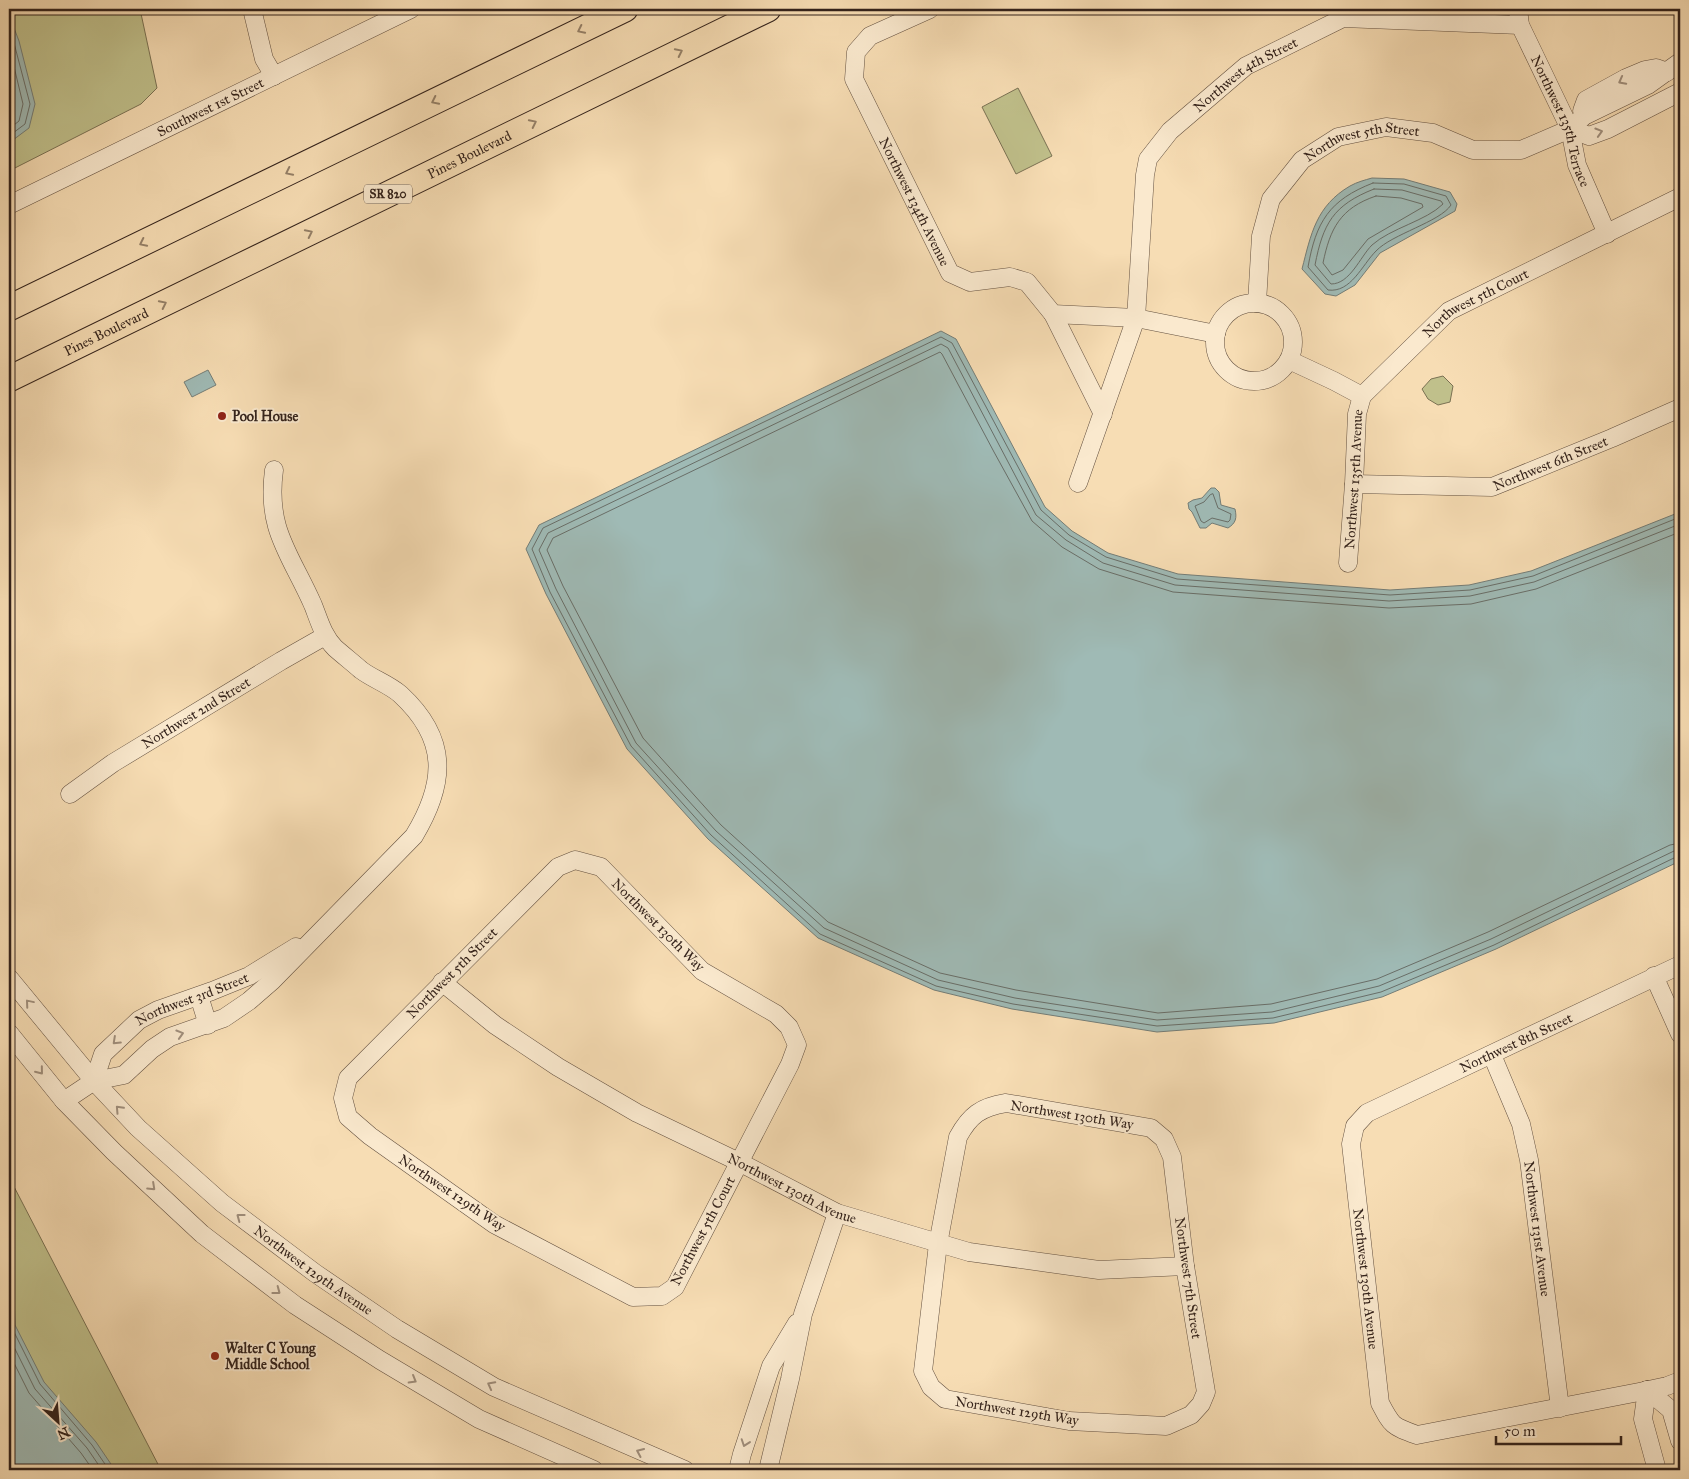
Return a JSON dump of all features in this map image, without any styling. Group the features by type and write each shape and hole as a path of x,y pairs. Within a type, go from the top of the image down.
{"highway":[{"path":"9,308 625,9"},
{"name":"Pines Boulevard","path":"9,380 768,9"}],"street":[{"path":"252,9 264,59 274,76"},
{"name":"Southwest 1st Street","path":"9,205 410,9"},
{"name":"Northwest 134th Avenue","path":"930,9 870,36 856,52 854,78 950,273 970,282 1010,276 1028,282 1053,314 1103,414"},
{"name":"Northwest 135th Terrace","path":"1519,17 1570,129 1578,165 1607,234"},
{"name":"Northwest 4th Street","path":"1136,318 1145,175 1148,158 1170,131 1246,66 1343,18 1519,17"},
{"path":"1584,116 1582,111 1586,100 1626,78 1646,70 1674,67"},
{"name":"Northwest 5th Street","path":"1257,303 1261,236 1271,199 1302,160 1338,137 1386,127 1432,133 1473,150 1521,150 1570,129 1584,116 1648,85 1674,67"},
{"path":"1570,129 1589,136 1608,130 1680,92"},
{"path":"1616,101 1627,120"},
{"name":"Northwest 5th Court","path":"1362,396 1449,311 1680,197"},
{"path":"1257,303 1270,306 1280,313 1288,323 1293,335 1293,348 1289,360 1271,378 1247,381 1235,377 1225,369 1218,358 1215,346 1216,334 1219,323 1226,314 1246,304 1257,303"},
{"path":"1053,314 1136,318 1216,334"},
{"path":"1078,483 1136,318"},
{"path":"1289,360 1362,396"},
{"name":"Northwest 135th Avenue","path":"1348,563 1357,414 1362,396"},
{"name":"Northwest 6th Street","path":"1354,484 1404,487 1492,487 1680,408"},
{"path":"274,470 272,507 280,539 312,604 325,636"},
{"name":"Northwest 3rd Street","path":"64,1101 94,1082 124,1075 152,1049 170,1037 224,1018 249,1001 272,981 414,836 430,808 435,794 438,773 436,751 429,730 399,693 361,670 335,648 325,636"},
{"name":"Northwest 2nd Street","path":"70,794 113,764 325,636"},
{"name":"Northwest 5th Street","path":"343,1098 348,1078 558,866 575,860"},
{"name":"Northwest 130th Way","path":"575,860 601,867 702,972 776,1014 789,1027"},
{"name":"Northwest 3rd Street","path":"94,1082 103,1054 140,1020 158,1010 249,976 313,939"},
{"name":"Northwest 8th Street","path":"1355,1126 1367,1113 1680,965"},
{"path":"1654,976 1680,1034"},
{"name":"Northwest 129th Avenue","path":"9,978 94,1082 138,1128 222,1203 315,1273 397,1329 494,1387 684,1470"},
{"name":"Northwest 130th Avenue","path":"442,982 495,1025 558,1067 637,1113 740,1162 837,1213 969,1252 1099,1270 1185,1266"},
{"path":"199,996 208,1025"},
{"name":"Northwest 5th Court","path":"662,1296 675,1287 790,1064 797,1045 789,1027"},
{"path":"9,1033 64,1101 114,1152 202,1234 295,1305 380,1360 479,1419 594,1470"},
{"name":"Northwest 131st Avenue","path":"1492,1055 1521,1124 1529,1160 1560,1408"},
{"name":"Northwest 129th Way","path":"343,1098 348,1117 370,1136 494,1224 634,1297 662,1296"},
{"name":"Northwest 130th Way","path":"978,1112 991,1105 1006,1103 1151,1128 1164,1139"},
{"name":"Northwest 129th Way","path":"978,1112 965,1124 958,1137 938,1244 923,1371 931,1388 945,1399 1079,1421 1166,1426 1191,1415"},
{"name":"Northwest 130th Avenue","path":"1355,1126 1351,1144 1380,1403 1388,1418 1396,1428 1417,1435 1560,1408"},
{"name":"Northwest 7th Street","path":"1164,1139 1172,1157 1185,1266 1206,1392 1201,1404 1191,1415"},
{"path":"738,1470 754,1417 754,1382 763,1361 788,1350 803,1314 837,1213"},
{"path":"768,1470 780,1421 795,1402 802,1380 788,1350"},
{"path":"1560,1408 1647,1390 1680,1381"},
{"path":"1647,1390 1671,1410 1680,1441"},
{"path":"1647,1390 1643,1419 1657,1470"},
{"path":"754,1417 780,1421"}],"green space":[{"path":"9,9 140,9 157,88 141,104 9,171"},
{"path":"1018,88 1052,156 1016,174 982,107"},
{"path":"1443,376 1453,386 1450,402 1438,405 1428,399 1422,389 1431,379"},
{"path":"9,1177 161,1470 9,1470"}],"water":[{"path":"9,15 19,41 35,104 29,128 9,143"},
{"path":"1372,178 1404,179 1450,192 1457,204 1455,211 1380,253 1355,285 1336,296 1325,294 1302,269 1312,233 1329,202 1353,185"},
{"path":"941,331 956,339 1045,507 1072,531 1108,553 1178,574 1390,590 1469,585 1531,571 1680,512 1680,861 1496,949 1382,997 1274,1023 1157,1032 1012,1009 934,990 818,938 708,839 627,749 546,594 526,549 539,525"},
{"path":"208,370 216,385 192,397 184,382"},
{"path":"1211,488 1215,488 1219,492 1221,505 1235,509 1235,520 1228,528 1212,523 1206,528 1200,528 1189,509 1188,503 1202,498"},
{"path":"9,1246 13,1270 15,1325 44,1382 96,1442 115,1470 9,1470"}],"place":[{"name":"Pool House","path":"222,416"},
{"name":"Walter C Young Middle School","path":"215,1356"}]}
